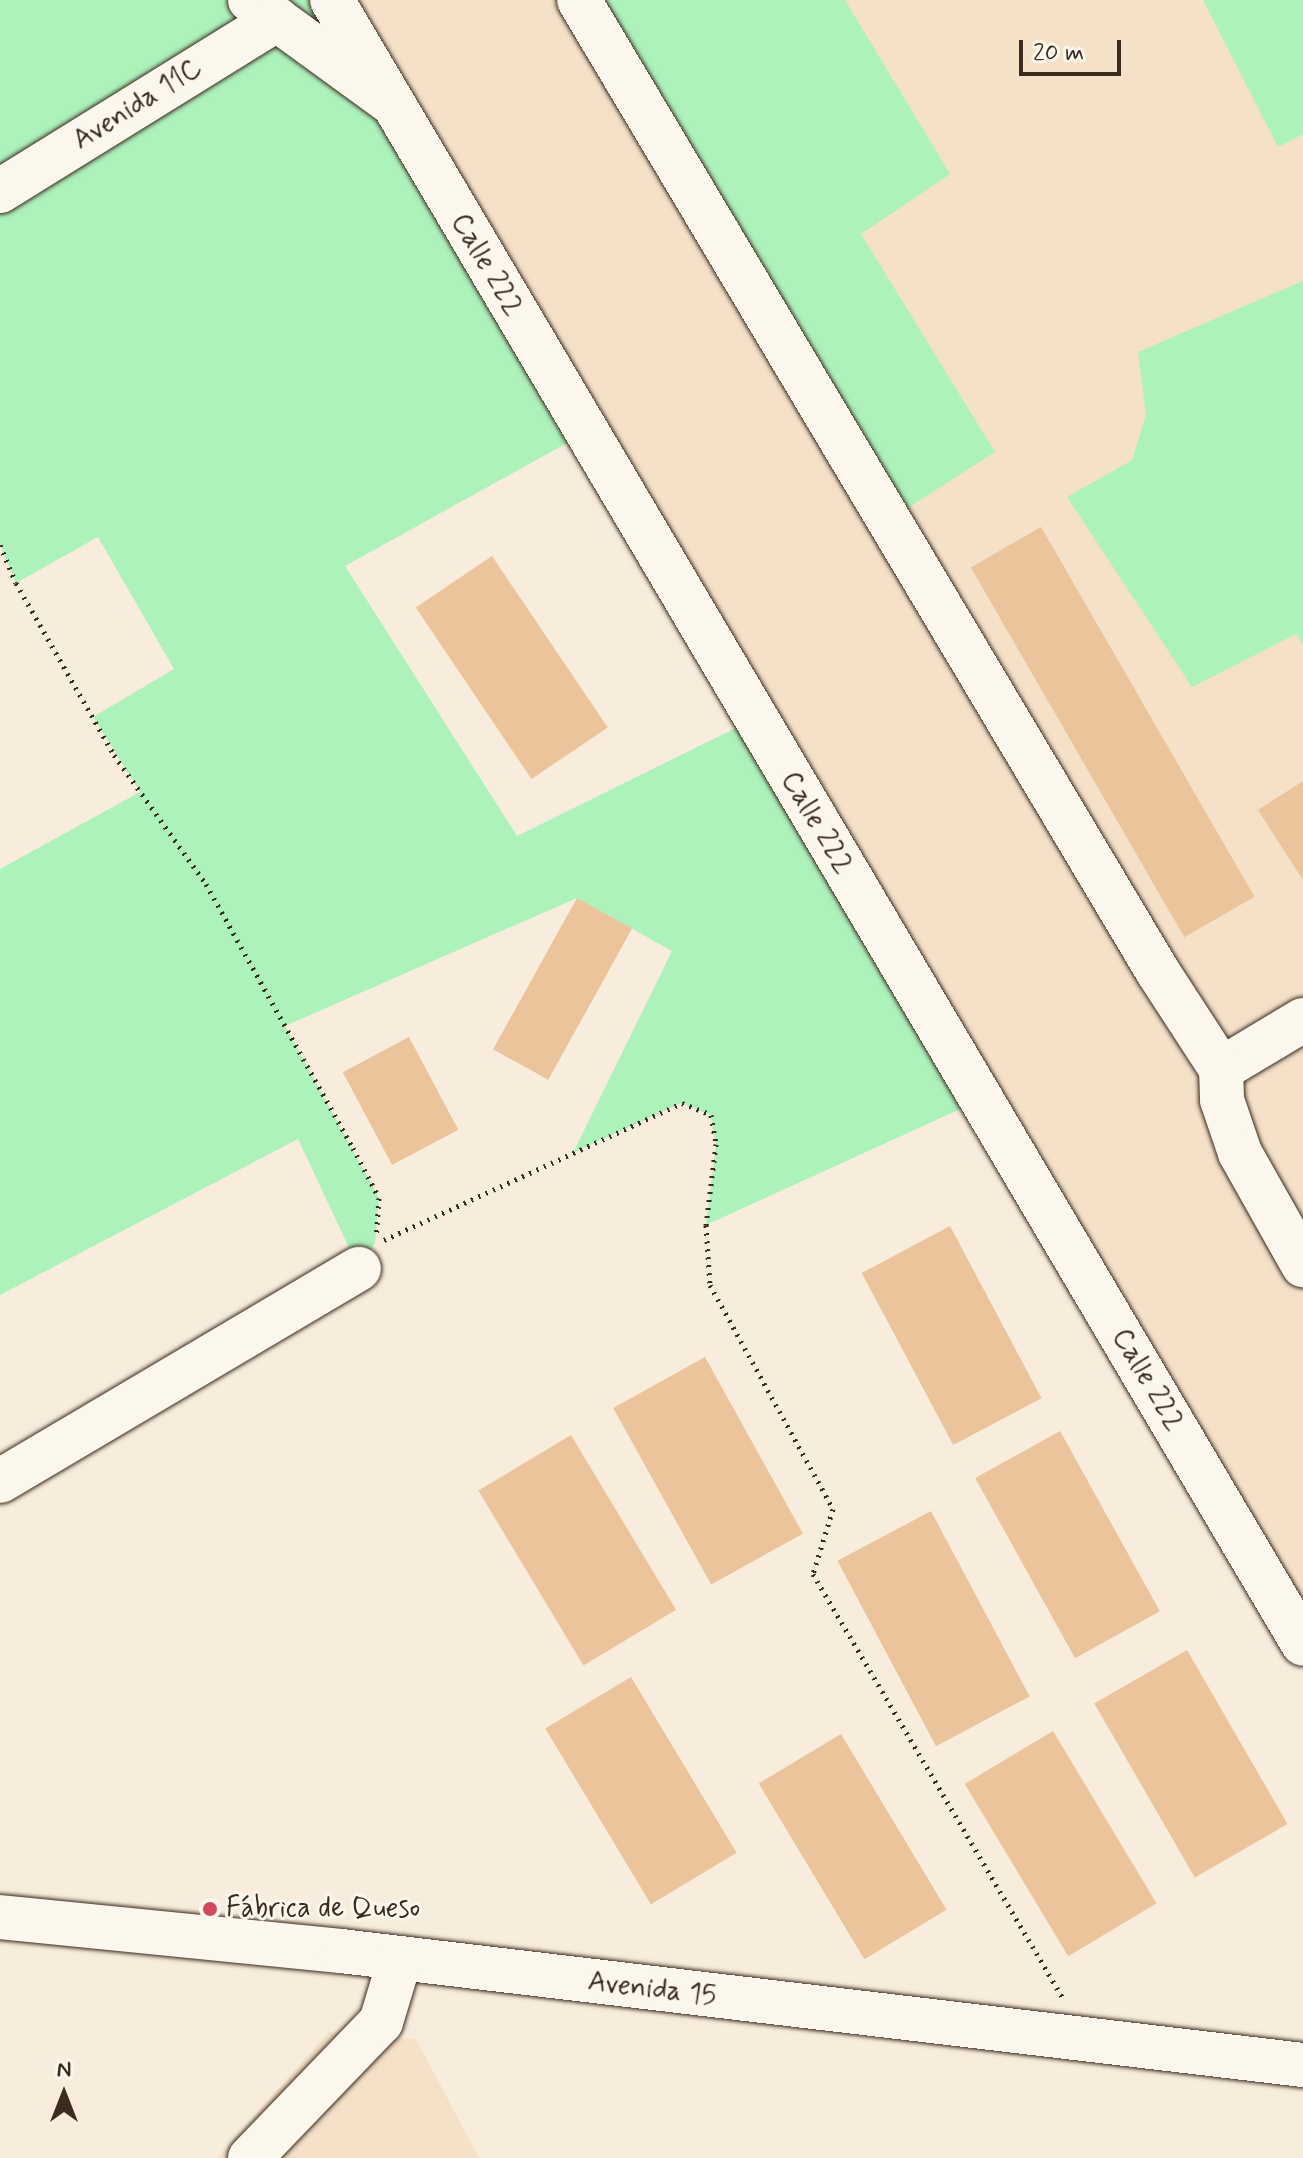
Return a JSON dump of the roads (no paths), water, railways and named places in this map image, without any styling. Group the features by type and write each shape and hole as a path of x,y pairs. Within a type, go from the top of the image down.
{"main road":[{"name":"Calle 222","path":"332,0 1303,1644"},
{"path":"579,0 1150,959 1221,1069 1222,1100 1240,1153 1303,1265"},
{"path":"263,10 389,101"},
{"name":"Avenida 11C","path":"0,191 263,10"},
{"path":"1221,1069 1303,1020"},
{"path":"0,1481 359,1269"},
{"name":"Avenida 15","path":"0,1917 400,1959 1062,2040 1303,2065"},
{"path":"250,2158 381,2022 400,1959"}],"place":[{"name":"Fábrica de Queso","path":"210,1909"}]}
